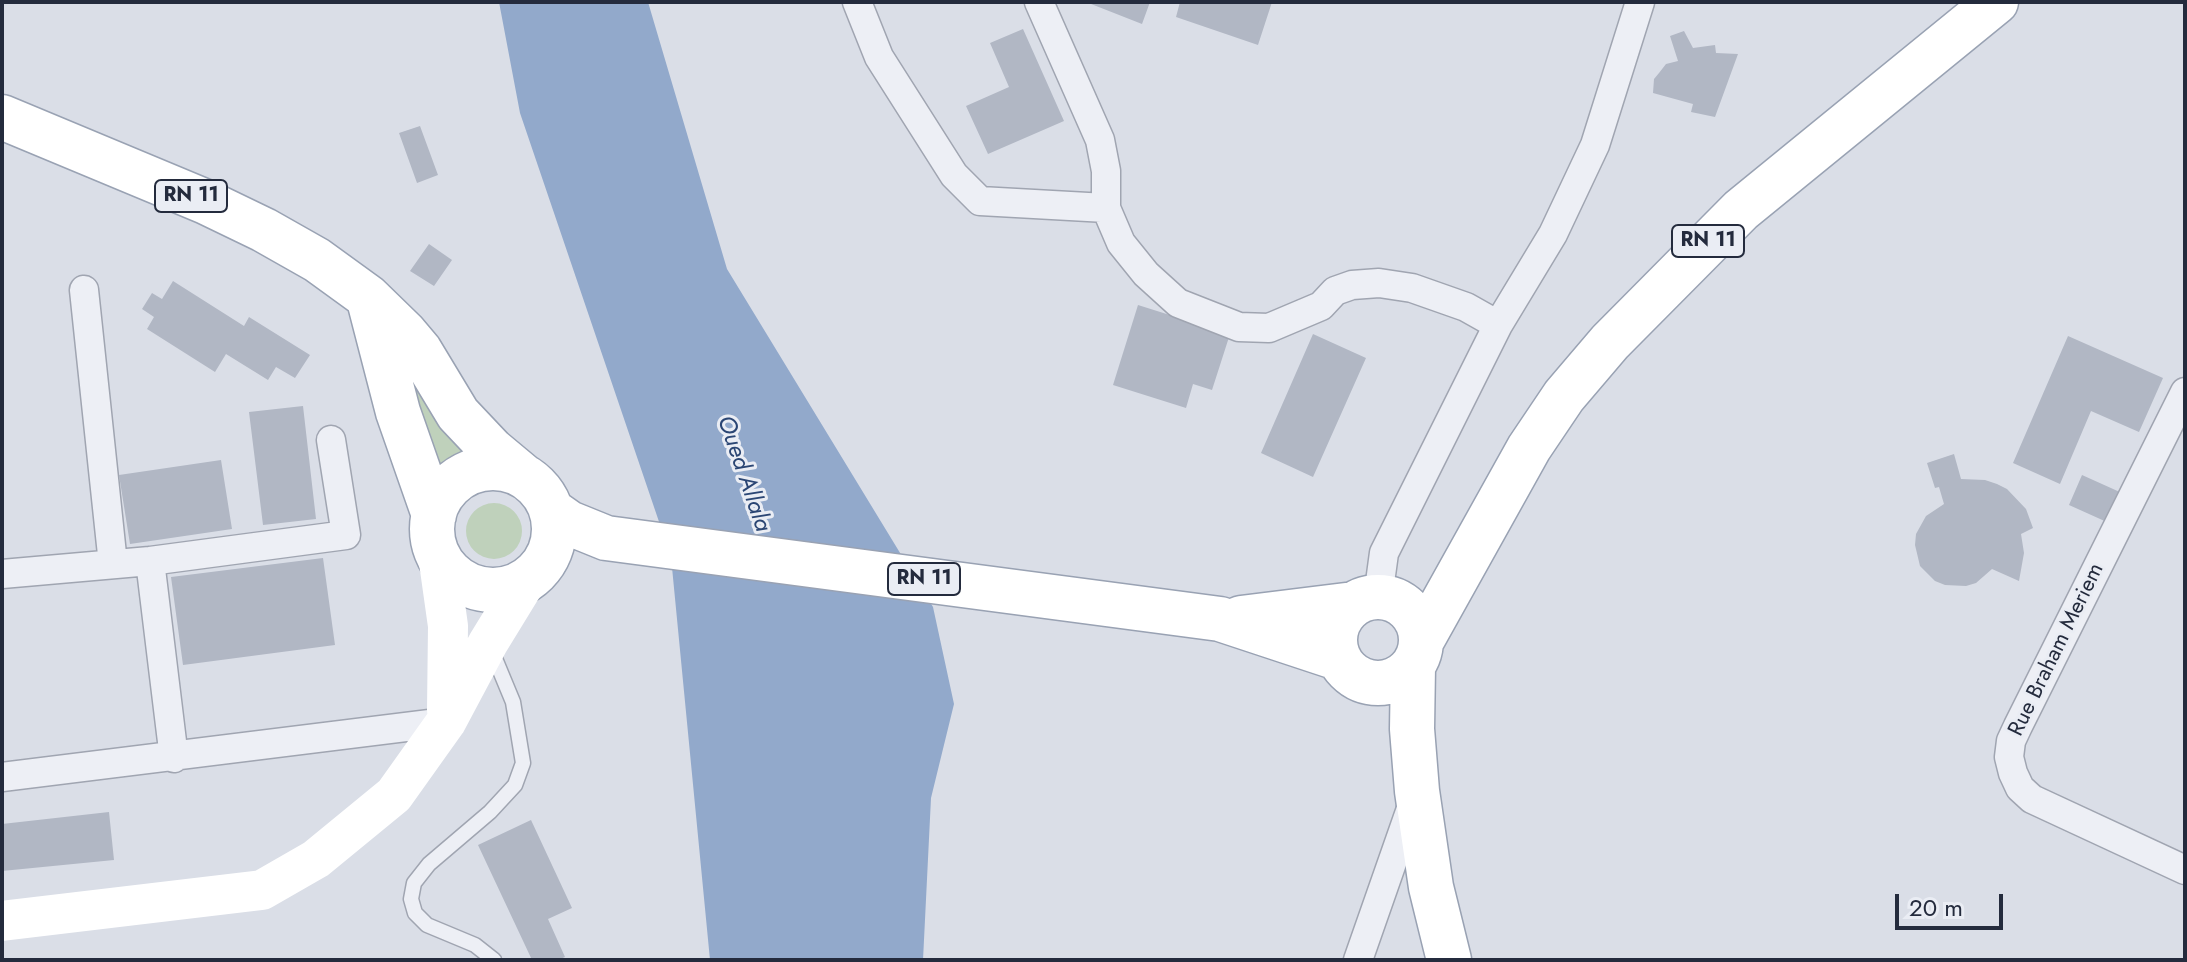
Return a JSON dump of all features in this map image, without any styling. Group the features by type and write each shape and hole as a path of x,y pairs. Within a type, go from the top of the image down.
{"main road":[{"name":"RN 11","path":"1481,535 1529,448 1564,396 1650,299 1741,210 1996,2"},
{"name":"RN 11","path":"2,117 135,171 264,230 317,260 368,297 420,351 458,414 492,450 522,475"},
{"path":"368,297 398,412 434,515"},
{"path":"532,576 553,542 552,511 545,496 522,475 507,469 491,468 461,477 448,488 434,515 432,531 439,562 465,583 480,589 512,588 532,576 555,560 584,547 627,542"},
{"name":"RN 11","path":"552,511 587,532 627,542 1220,619 1374,600"},
{"path":"1417,791 1387,732 1345,667 1334,638 1340,619 1374,600 1439,575 1481,535"},
{"path":"1220,619 1345,667 1365,682 1391,682 1417,653 1481,535"},
{"path":"1374,600 1409,611 1420,629 1412,729 1417,791 1431,887 1449,960"}],"street":[{"path":"857,2 879,57 954,175 980,201 1106,208"},
{"path":"1039,2 1100,140 1106,171 1106,208 1121,243 1146,274 1178,303 1239,327 1269,328 1321,306 1335,291 1352,285 1379,283 1412,288 1466,307 1498,325"},
{"path":"1374,600 1384,553 1498,325 1553,234 1595,145 1640,2"},
{"path":"84,290 113,564"},
{"name":"Rue Braham Meriem","path":"2185,392 2018,726 2011,741 2009,757 2020,788 2032,799 2185,870"},
{"path":"2,574 150,561 346,535 331,440"},
{"path":"150,561 174,758"},
{"path":"439,562 448,626 446,722"},
{"path":"2,921 262,890 316,859 394,795 446,722 488,643 532,576"},
{"path":"2,777 446,722"},
{"path":"1358,960 1417,791"}],"lane":[{"path":"488,643 513,702 523,763 515,785 490,812 429,864 414,883 411,899 415,913 427,925 475,945 494,960"}],"green space":[{"path":"392,341 474,458 437,477"},
{"path":"494,503 514,511 522,531 514,551 494,559 474,551 466,531 474,511"}],"water":[{"name":"Oued Allala","path":"499,2 648,2 727,269 933,607 954,704 931,798 923,960 710,960 671,557 520,113"}],"building":[{"path":"1086,2 1150,2 1142,24"},
{"path":"1180,2 1272,2 1258,45 1176,17"},
{"path":"1023,29 1064,121 988,154 966,106 1009,87 990,43"},
{"path":"1684,31 1693,48 1715,45 1716,53 1738,54 1715,117 1691,112 1693,104 1653,93 1654,79 1666,64 1678,61 1670,36"},
{"path":"420,126 438,175 417,183 399,133"},
{"path":"429,244 452,260 434,286 410,271"},
{"path":"173,281 244,326 249,317 310,355 295,378 276,367 268,380 226,354 215,372 147,329 154,317 142,309 152,293 162,299"},
{"path":"1138,305 1230,334 1212,390 1193,384 1186,408 1113,385"},
{"path":"1313,334 1366,358 1313,477 1261,453"},
{"path":"2068,336 2163,378 2139,432 2091,411 2060,484 2013,463"},
{"path":"303,406 316,519 263,525 249,412"},
{"path":"1954,454 1961,479 1997,484 2007,489 2026,509 2033,528 2021,534 2024,553 2019,581 1992,569 1976,583 1945,585 1935,581 1920,566 1916,534 1926,516 1944,504 1927,463"},
{"path":"221,460 232,529 130,544 119,475"},
{"path":"2082,475 2122,493 2109,523 2069,505"},
{"path":"323,558 335,645 183,665 171,577"},
{"path":"109,812 114,860 2,871 2,824"},
{"path":"531,820 572,908 548,919 565,957 558,960 532,960 478,845"}]}
